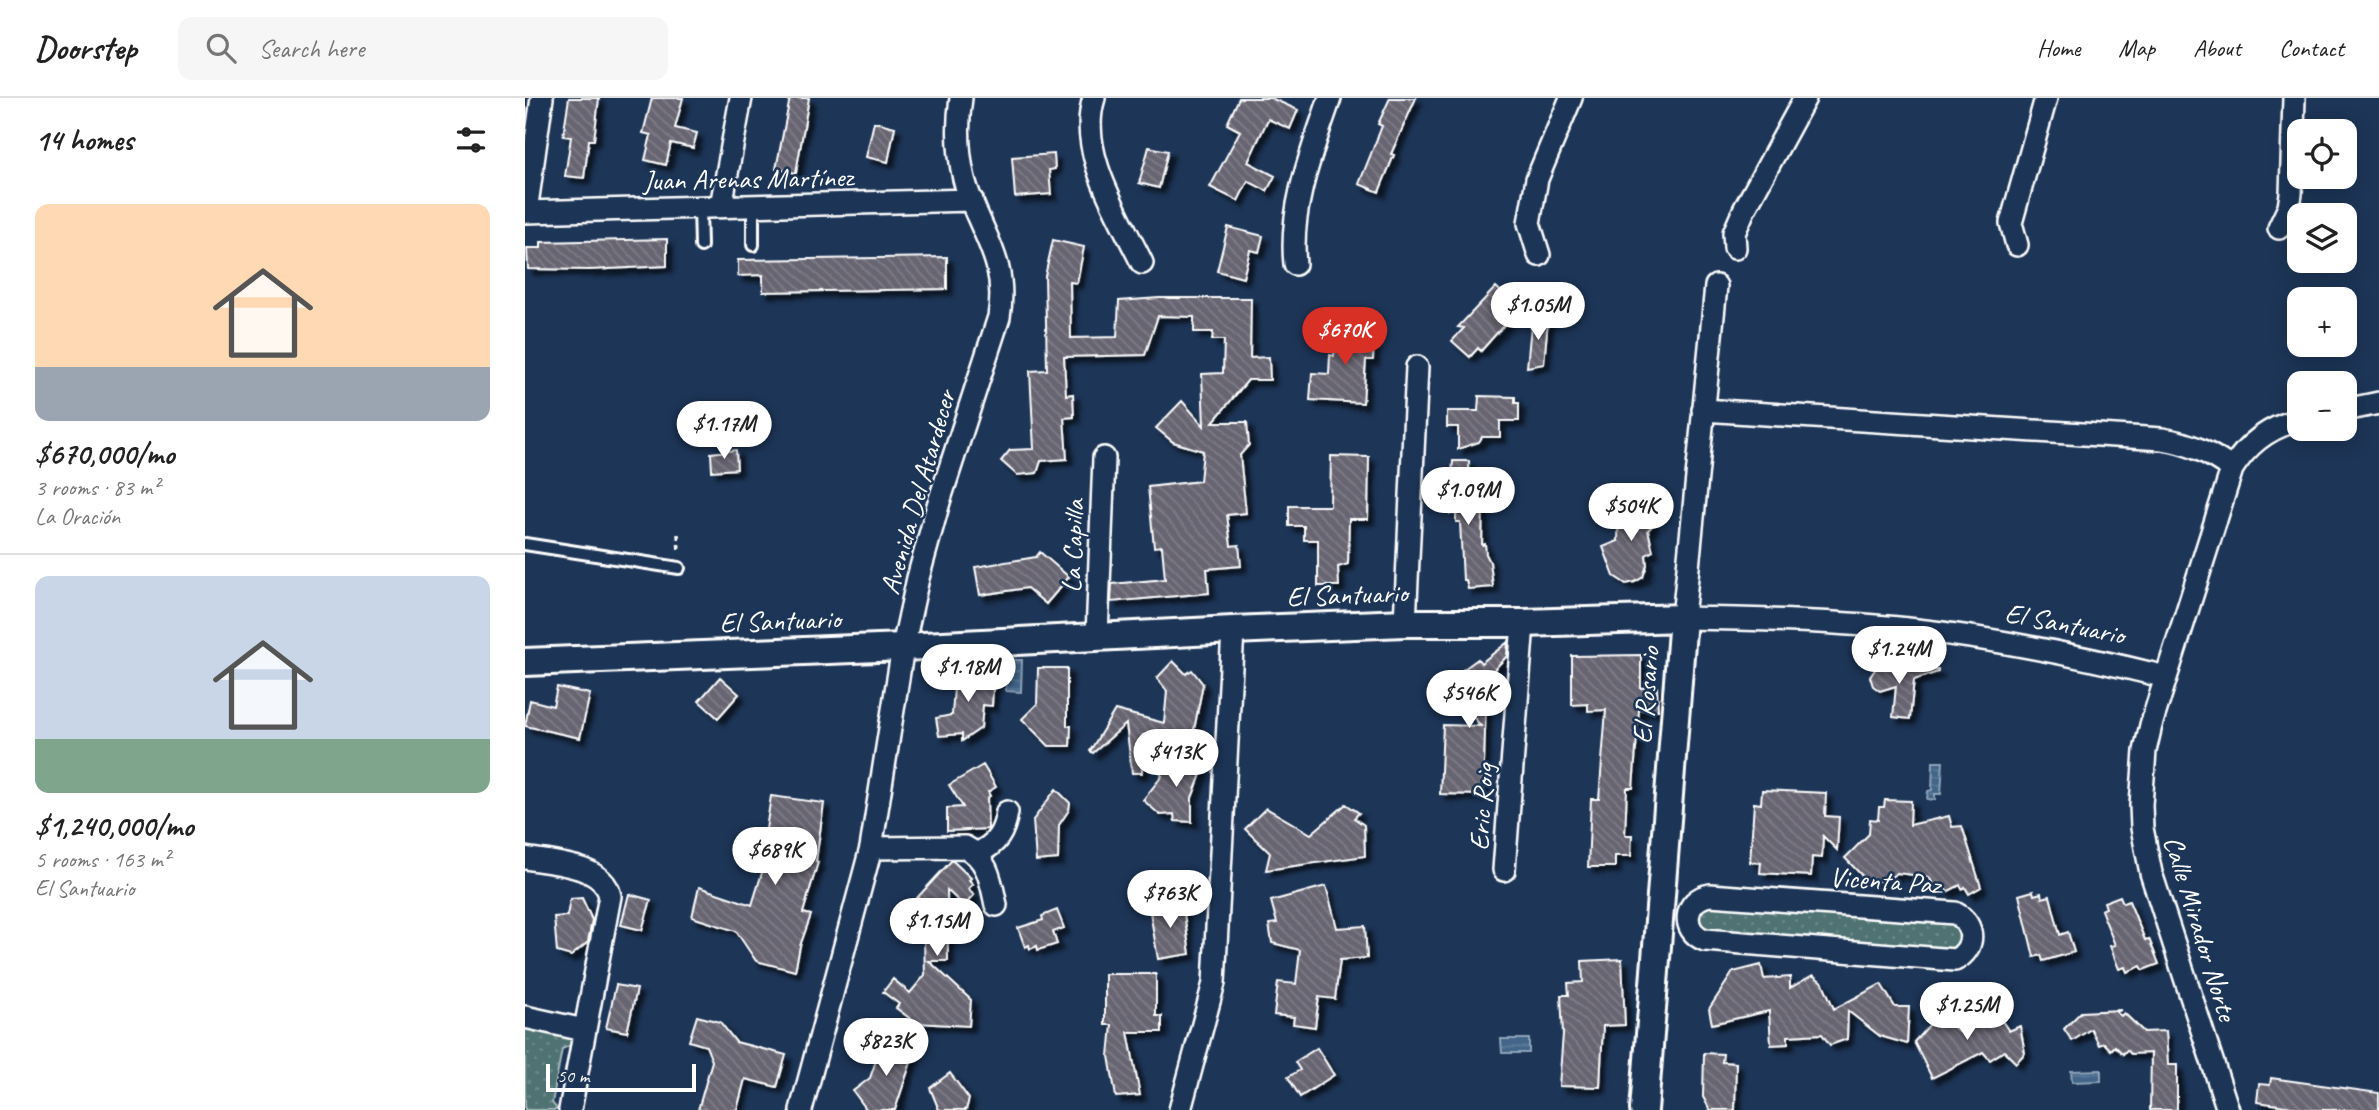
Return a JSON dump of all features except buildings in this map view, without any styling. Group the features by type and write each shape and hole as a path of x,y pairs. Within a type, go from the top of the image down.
{"street":[{"path":"526,212 543,98"},
{"path":"711,207 741,98"},
{"name":"Avenida Del Atardecer","path":"801,1110 871,848 902,647 939,502 999,317 1002,296 993,250 964,179 959,133 961,98"},
{"path":"1094,98 1089,126 1093,158 1142,263"},
{"path":"1295,264 1293,237 1297,207 1330,98"},
{"path":"1539,255 1529,223 1537,179 1571,98"},
{"path":"1735,247 1734,233 1744,210 1805,98"},
{"path":"2017,245 2011,223 2046,98"},
{"path":"2279,228 2289,207 2291,194 2294,98"},
{"name":"Juan Arenas Martínez","path":"526,212 972,200"},
{"name":"El Rosario","path":"1644,1110 1683,618 1716,286"},
{"path":"1405,623 1417,367"},
{"path":"2357,408 2379,403"},
{"path":"1703,410 2162,439 2194,446 2232,469 2238,458 2256,439 2287,424"},
{"name":"La Capilla","path":"1097,636 1104,458"},
{"name":"Calle Mirador Norte","path":"2228,1110 2157,895 2146,851 2141,805 2142,778 2151,725 2232,469"},
{"name":"El Santuario","path":"525,662 1405,623 1523,623 1683,618 1834,622 1923,631 2039,648 2166,677"},
{"name":"Eric Roig","path":"1504,870 1523,623"},
{"path":"1180,1110 1214,983 1233,630"},
{"path":"978,853 991,847 996,841 1005,828 1007,812"},
{"path":"871,848 965,846 978,853 989,875 996,905"},
{"path":"525,858 590,872 605,882 608,890 609,903 569,1110"},
{"name":"Vicenta Paz","path":"1710,895 1955,913 1967,922 1972,937 1967,951 1955,960 1705,940 1690,928 1688,915 1689,909 1698,899 1710,895"},
{"path":"1659,913 1688,915"},
{"path":"525,1017 584,1030"}],"lane":[{"path":"753,205 753,245"},
{"path":"701,246 711,207"},
{"path":"525,544 679,568"}],"green space":[{"path":"1707,903 1959,923 1962,942 1951,950 1713,935 1699,927 1698,910"},
{"path":"525,1024 569,1032 576,1043 562,1049 552,1103 558,1110 525,1110"}],"water":[{"path":"1006,660 1022,660 1021,692 1006,691"},
{"path":"1933,762 1943,762 1941,794 1935,794 1935,800 1927,799 1928,791 1932,790"},
{"path":"1501,1039 1529,1039 1529,1053 1502,1053"},
{"path":"2101,1070 2101,1081 2072,1082 2071,1071"}]}
